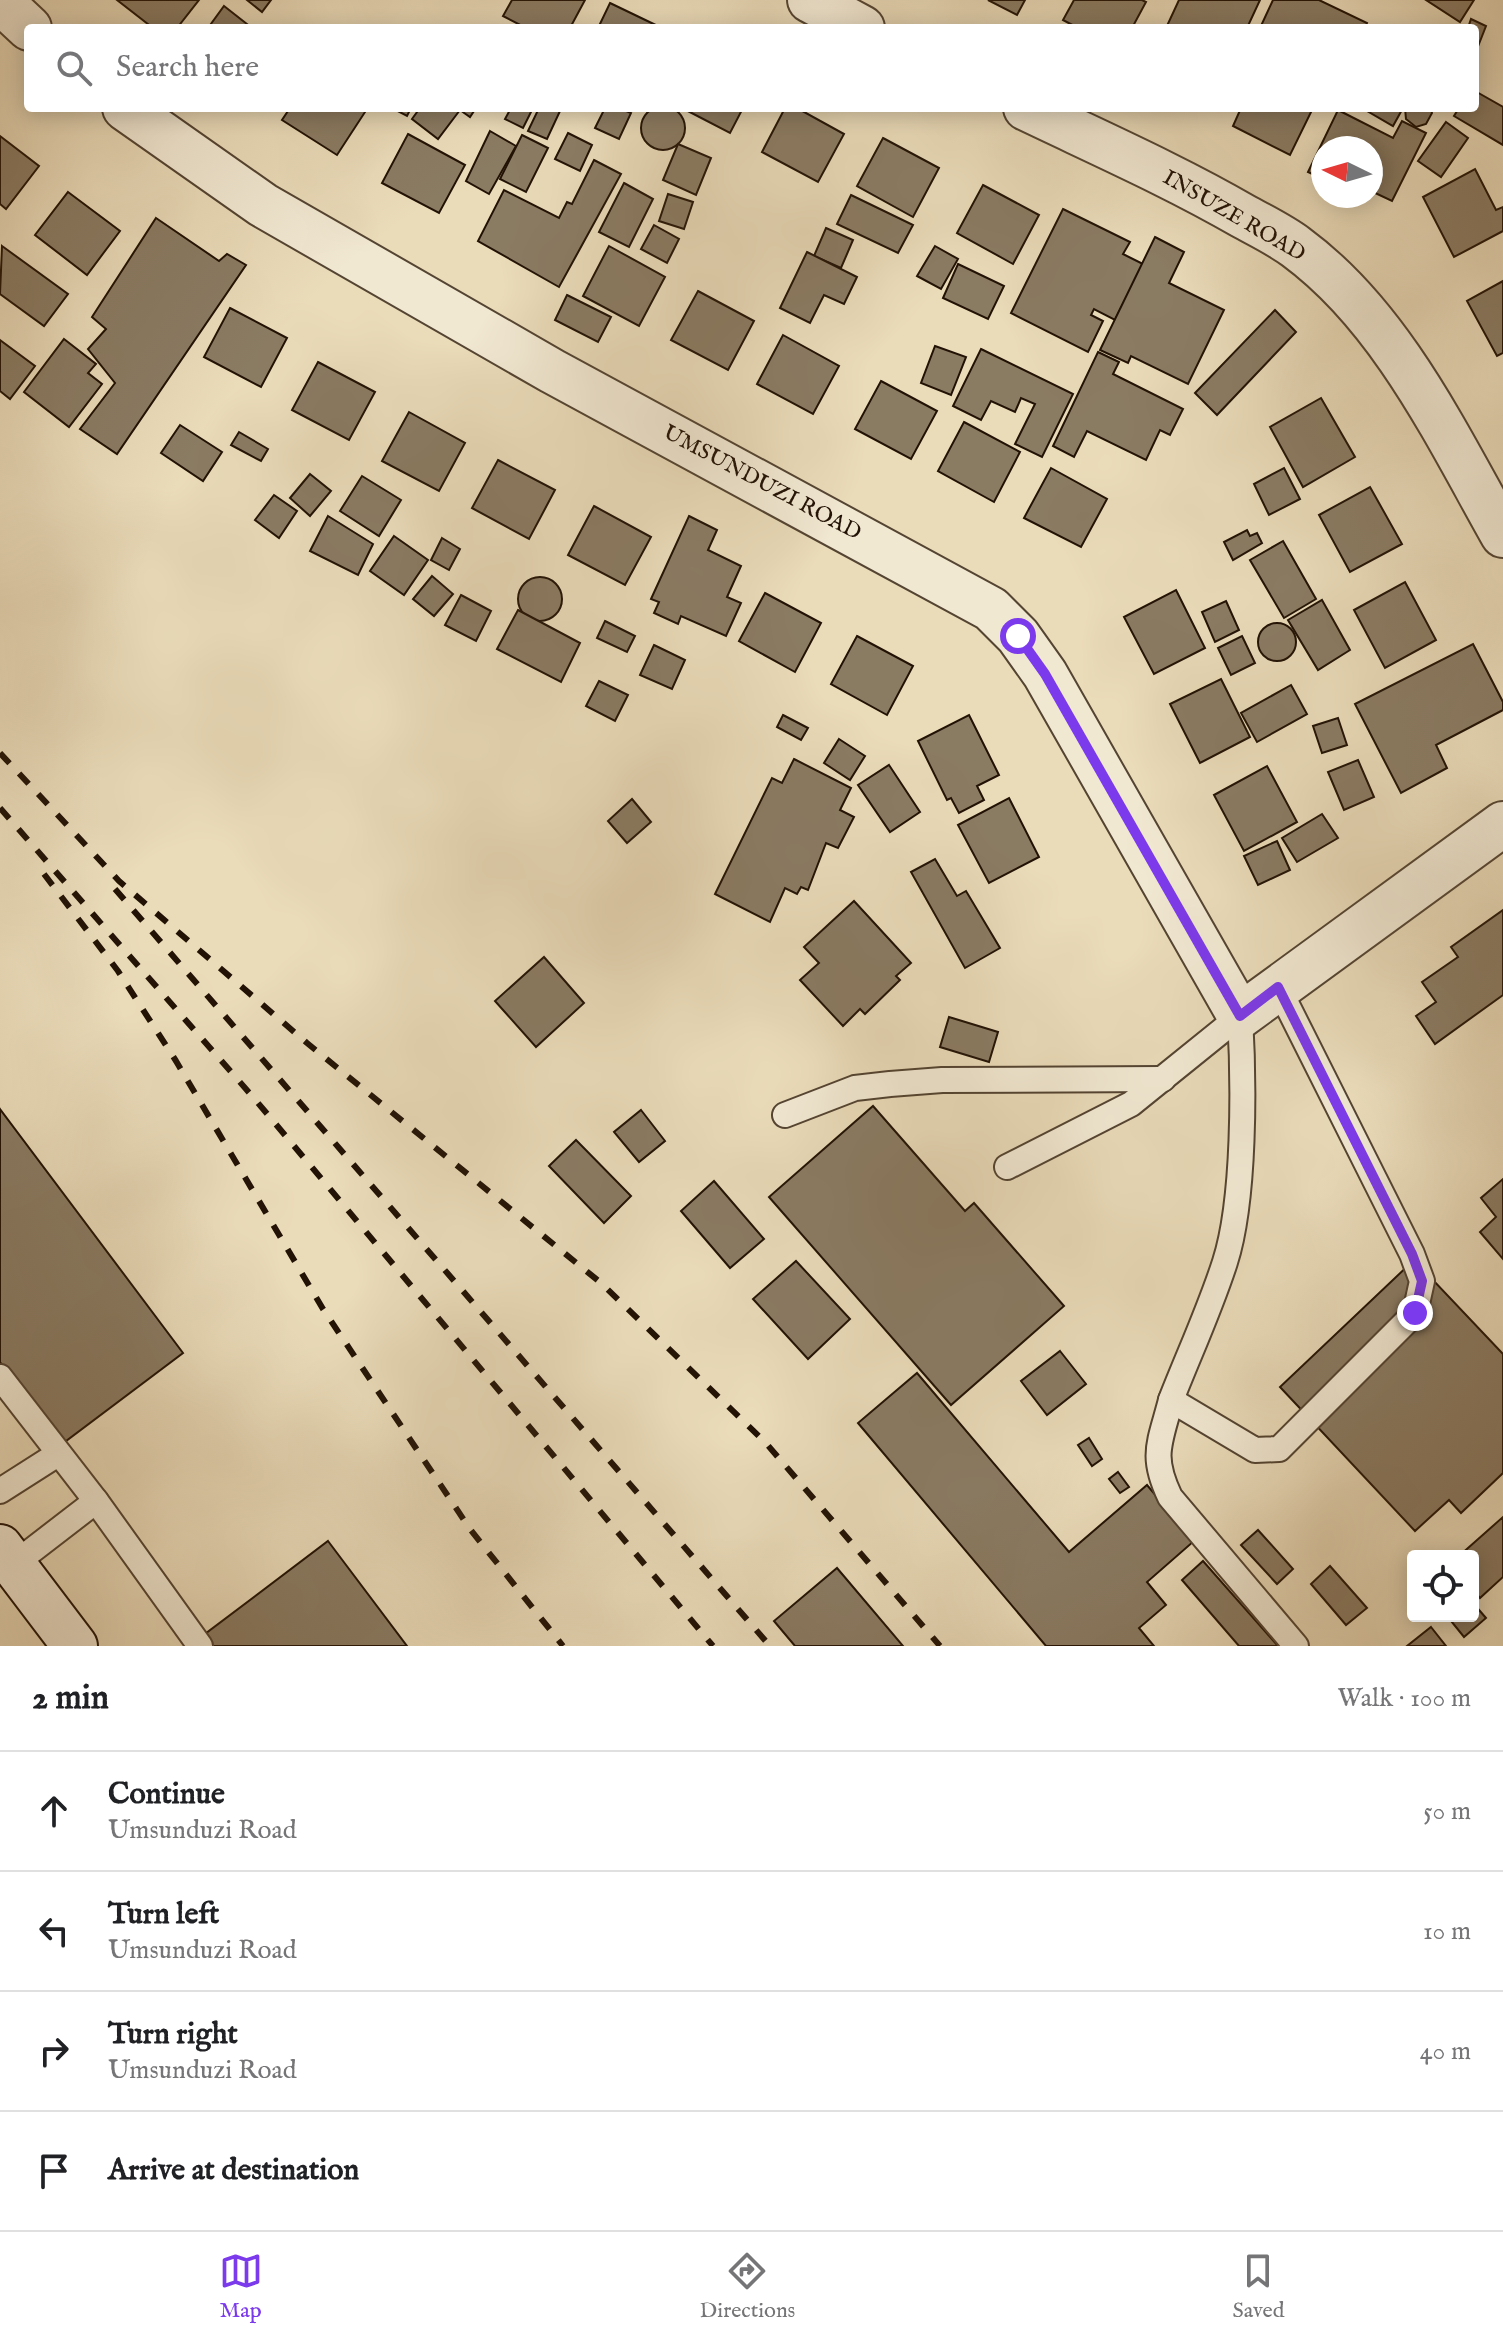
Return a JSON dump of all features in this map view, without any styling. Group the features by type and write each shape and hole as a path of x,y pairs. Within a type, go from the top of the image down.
{"street":[{"path":"810,0 855,24"},
{"path":"0,1 25,24"},
{"name":"UMSUNDUZI ROAD","path":"131,112 277,213 552,371 991,609 1018,636 1045,674 1240,1016"},
{"name":"INSUZE ROAD","path":"1034,112 1205,194 1295,246 1333,279 1381,332 1447,436 1503,535"},
{"path":"1240,1016 1503,824"},
{"path":"4,1562 75,1646"}],"lane":[{"path":"1171,1400 1255,1450 1279,1449 1415,1313 1422,1281 1412,1254 1278,987"},
{"path":"1007,1167 1131,1104 1240,1016"},
{"name":"UMSUNDUZI ROAD","path":"1240,1016 1244,1071 1235,1206 1226,1260 1171,1400 1156,1458 1158,1471 1170,1497 1296,1646"},
{"path":"785,1115 855,1088 890,1084 942,1080 1163,1079"},
{"path":"0,1377 96,1501 200,1646"},
{"path":"0,1491 58,1454"},
{"path":"4,1562 96,1501"}],"building":[{"path":"117,0 199,0 180,24 148,24"},
{"path":"247,0 271,0 262,12"},
{"path":"512,0 585,0 572,24 518,24 503,16"},
{"path":"988,0 1025,0 1017,15"},
{"path":"1074,0 1146,2 1134,24 1070,24 1063,20"},
{"path":"1179,0 1260,0 1249,24 1168,24"},
{"path":"1273,0 1319,0 1367,23 1367,24 1262,24"},
{"path":"1426,0 1474,0 1460,22"},
{"path":"610,3 654,24 600,24"},
{"path":"224,6 247,24 211,24"},
{"path":"1471,19 1486,26 1479,44 1479,24 1469,24"},
{"path":"1479,93 1503,107 1503,145 1454,116 1456,112 1479,112"},
{"path":"287,112 365,112 337,155 282,120"},
{"path":"417,112 458,112 438,139 412,119"},
{"path":"509,112 531,112 523,128 505,119"},
{"path":"537,112 560,112 547,139 528,131"},
{"path":"603,112 631,113 619,139 595,128"},
{"path":"647,112 679,112 685,128 679,144 663,150 647,144 641,128"},
{"path":"690,112 741,112 730,133"},
{"path":"783,112 804,112 844,134 818,182 762,152"},
{"path":"1239,112 1311,112 1290,155 1233,126"},
{"path":"1337,112 1393,138 1402,121 1426,133 1392,201 1383,197 1383,136 1325,136"},
{"path":"1369,112 1401,112 1393,126"},
{"path":"1405,112 1432,113 1426,124 1416,127 1406,119"},
{"path":"1446,122 1468,138 1441,177 1418,161"},
{"path":"490,131 516,146 489,194 466,181"},
{"path":"568,133 592,145 580,171 555,159"},
{"path":"408,134 465,165 439,213 382,183"},
{"path":"522,135 548,148 526,192 500,179"},
{"path":"0,136 39,166 6,209 0,204"},
{"path":"883,138 939,168 913,217 857,186"},
{"path":"678,144 711,158 696,195 663,180"},
{"path":"594,160 621,174 559,287 478,241 504,190 559,218 567,202 572,204"},
{"path":"1475,169 1496,210 1503,207 1503,231 1454,257 1423,197"},
{"path":"624,183 653,199 629,247 599,232"},
{"path":"983,185 1039,215 1013,264 957,233"},
{"path":"68,192 120,231 87,275 35,235"},
{"path":"668,194 693,202 684,229 659,221"},
{"path":"851,195 913,225 898,253 837,224"},
{"path":"1063,209 1130,242 1123,254 1143,264 1115,320 1094,309 1091,315 1103,321 1088,352 1011,313"},
{"path":"156,218 219,261 227,254 246,265 117,454 80,429 115,383 88,349 106,329 92,317"},
{"path":"654,225 679,239 667,263 641,249"},
{"path":"826,228 853,240 841,268 814,256"},
{"path":"1155,237 1184,252 1169,283 1224,310 1188,384 1131,356 1128,363 1100,350"},
{"path":"2,246 68,294 44,326 0,294"},
{"path":"609,246 665,277 639,326 583,296"},
{"path":"935,246 958,259 941,289 917,276"},
{"path":"807,252 857,277 844,304 824,295 810,323 780,308"},
{"path":"958,264 1004,286 988,319 943,298"},
{"path":"1503,281 1503,353 1497,356 1467,301"},
{"path":"698,291 754,321 728,370 671,340"},
{"path":"567,295 611,317 598,342 555,320"},
{"path":"230,308 287,338 261,387 204,357"},
{"path":"1275,310 1296,332 1217,415 1195,393"},
{"path":"783,335 839,366 813,414 757,384"},
{"path":"64,339 96,364 88,373 102,384 69,427 24,392"},
{"path":"0,340 35,366 10,399 0,391"},
{"path":"935,346 966,357 951,395 921,383"},
{"path":"981,349 1073,394 1042,457 1015,444 1035,404 1021,398 1015,412 991,401 981,420 953,406"},
{"path":"1098,352 1119,362 1113,374 1183,409 1170,435 1160,430 1146,460 1087,431 1074,457 1053,446"},
{"path":"318,362 375,392 349,440 292,410"},
{"path":"881,381 937,411 911,459 855,429"},
{"path":"1321,398 1355,457 1303,487 1270,427"},
{"path":"409,412 465,443 439,491 382,461"},
{"path":"964,422 1020,452 994,502 938,471"},
{"path":"180,425 222,452 203,481 161,453"},
{"path":"239,432 268,449 261,461 231,445"},
{"path":"498,460 555,490 529,539 472,508"},
{"path":"1051,468 1107,499 1081,547 1024,518"},
{"path":"1284,468 1300,499 1269,515 1254,484"},
{"path":"310,474 331,491 310,516 290,498"},
{"path":"362,476 401,500 379,536 340,511"},
{"path":"1370,487 1402,544 1350,572 1319,515"},
{"path":"274,495 297,511 279,538 255,520"},
{"path":"594,506 651,537 625,585 568,555"},
{"path":"328,516 373,544 358,575 310,551"},
{"path":"689,516 717,530 708,550 741,566 727,597 741,603 726,636 681,616 678,624 654,613 659,602 651,599"},
{"path":"1247,530 1250,536 1257,533 1262,543 1233,560 1224,542"},
{"path":"394,536 428,560 404,595 370,571"},
{"path":"442,538 460,549 449,570 431,560"},
{"path":"1283,541 1316,599 1284,618 1250,560"},
{"path":"432,576 453,594 434,616 413,599"},
{"path":"540,577 556,583 562,599 556,615 540,621 524,615 518,599 524,583"},
{"path":"1405,582 1436,640 1385,668 1354,610"},
{"path":"1176,590 1205,648 1154,674 1124,617"},
{"path":"765,593 821,623 795,672 739,641"},
{"path":"461,595 491,611 476,641 445,625"},
{"path":"1322,600 1350,650 1318,670 1288,620"},
{"path":"1226,601 1239,630 1215,642 1202,612"},
{"path":"518,610 580,643 561,682 497,649"},
{"path":"605,621 635,636 627,652 597,638"},
{"path":"1277,623 1291,628 1296,642 1291,656 1277,661 1263,656 1258,642 1263,628"},
{"path":"857,636 913,666 887,715 831,684"},
{"path":"1242,636 1255,663 1231,675 1218,648"},
{"path":"1473,644 1503,702 1503,710 1436,745 1447,768 1401,793 1355,704"},
{"path":"654,645 685,660 672,689 640,675"},
{"path":"1221,679 1250,737 1200,763 1170,704"},
{"path":"599,681 628,695 615,721 586,706"},
{"path":"1291,685 1307,714 1257,742 1241,713"},
{"path":"783,715 808,728 801,740 777,727"},
{"path":"969,715 999,775 977,786 984,800 959,813 951,798 947,800 918,741"},
{"path":"1338,718 1347,745 1322,753 1313,726"},
{"path":"839,739 865,756 850,780 824,763"},
{"path":"794,759 851,788 840,810 854,817 838,848 826,843 808,890 801,887 797,894 785,888 770,922 715,894 772,778 782,783"},
{"path":"1358,760 1374,797 1344,810 1328,772"},
{"path":"889,765 920,812 890,832 858,785"},
{"path":"1267,766 1297,822 1244,851 1214,795"},
{"path":"1009,798 1039,857 989,883 958,825"},
{"path":"632,799 651,822 627,843 608,821"},
{"path":"1322,814 1338,838 1297,862 1282,838"},
{"path":"1277,841 1290,870 1258,885 1244,856"},
{"path":"935,859 957,896 966,891 1000,948 965,968 911,872"},
{"path":"854,901 911,963 896,976 900,980 865,1014 860,1009 843,1026 800,980 819,963 804,947"},
{"path":"1503,910 1503,995 1435,1044 1416,1016 1436,1002 1422,982 1458,957 1451,947"},
{"path":"544,957 584,1003 536,1047 495,1001"},
{"path":"949,1017 998,1032 989,1062 940,1047"},
{"path":"873,1106 965,1211 974,1203 1064,1306 951,1405 769,1197"},
{"path":"0,1109 183,1353 62,1444 0,1362"},
{"path":"641,1110 665,1141 639,1162 614,1132"},
{"path":"576,1140 631,1196 604,1223 549,1166"},
{"path":"1503,1179 1503,1259 1480,1232 1496,1217 1481,1198"},
{"path":"714,1181 764,1239 730,1268 681,1211"},
{"path":"1414,1260 1503,1354 1503,1473 1461,1513 1449,1500 1415,1531 1280,1387"},
{"path":"796,1261 850,1319 808,1359 753,1299"},
{"path":"1060,1351 1086,1384 1047,1415 1021,1381"},
{"path":"917,1373 1069,1552 1147,1485 1194,1541 1147,1582 1166,1605 1139,1628 1154,1646 1046,1646 858,1423"},
{"path":"1089,1438 1102,1459 1092,1466 1078,1445"},
{"path":"1118,1472 1129,1487 1120,1493 1109,1479"},
{"path":"1503,1517 1503,1577 1480,1598 1479,1550 1466,1550"},
{"path":"1258,1530 1293,1569 1277,1584 1241,1545"},
{"path":"328,1541 407,1646 202,1646 197,1640"},
{"path":"1203,1561 1278,1646 1239,1646 1182,1580"},
{"path":"1330,1566 1367,1608 1346,1625 1311,1584"},
{"path":"837,1568 903,1646 795,1646 774,1621"},
{"path":"1479,1610 1486,1618 1464,1637 1452,1622 1479,1622"},
{"path":"1431,1627 1446,1646 1407,1646"}],"railway":[{"path":"0,753 119,881 307,1043 601,1283 765,1442 940,1646"},
{"path":"0,808 253,1097 713,1646"},
{"path":"44,874 118,971 176,1061 323,1309 470,1529 563,1646"},
{"path":"115,889 770,1646"}],"route":[{"path":"1018,636 1045,674 1240,1016 1278,987 1412,1254 1422,1281 1415,1313"}]}
